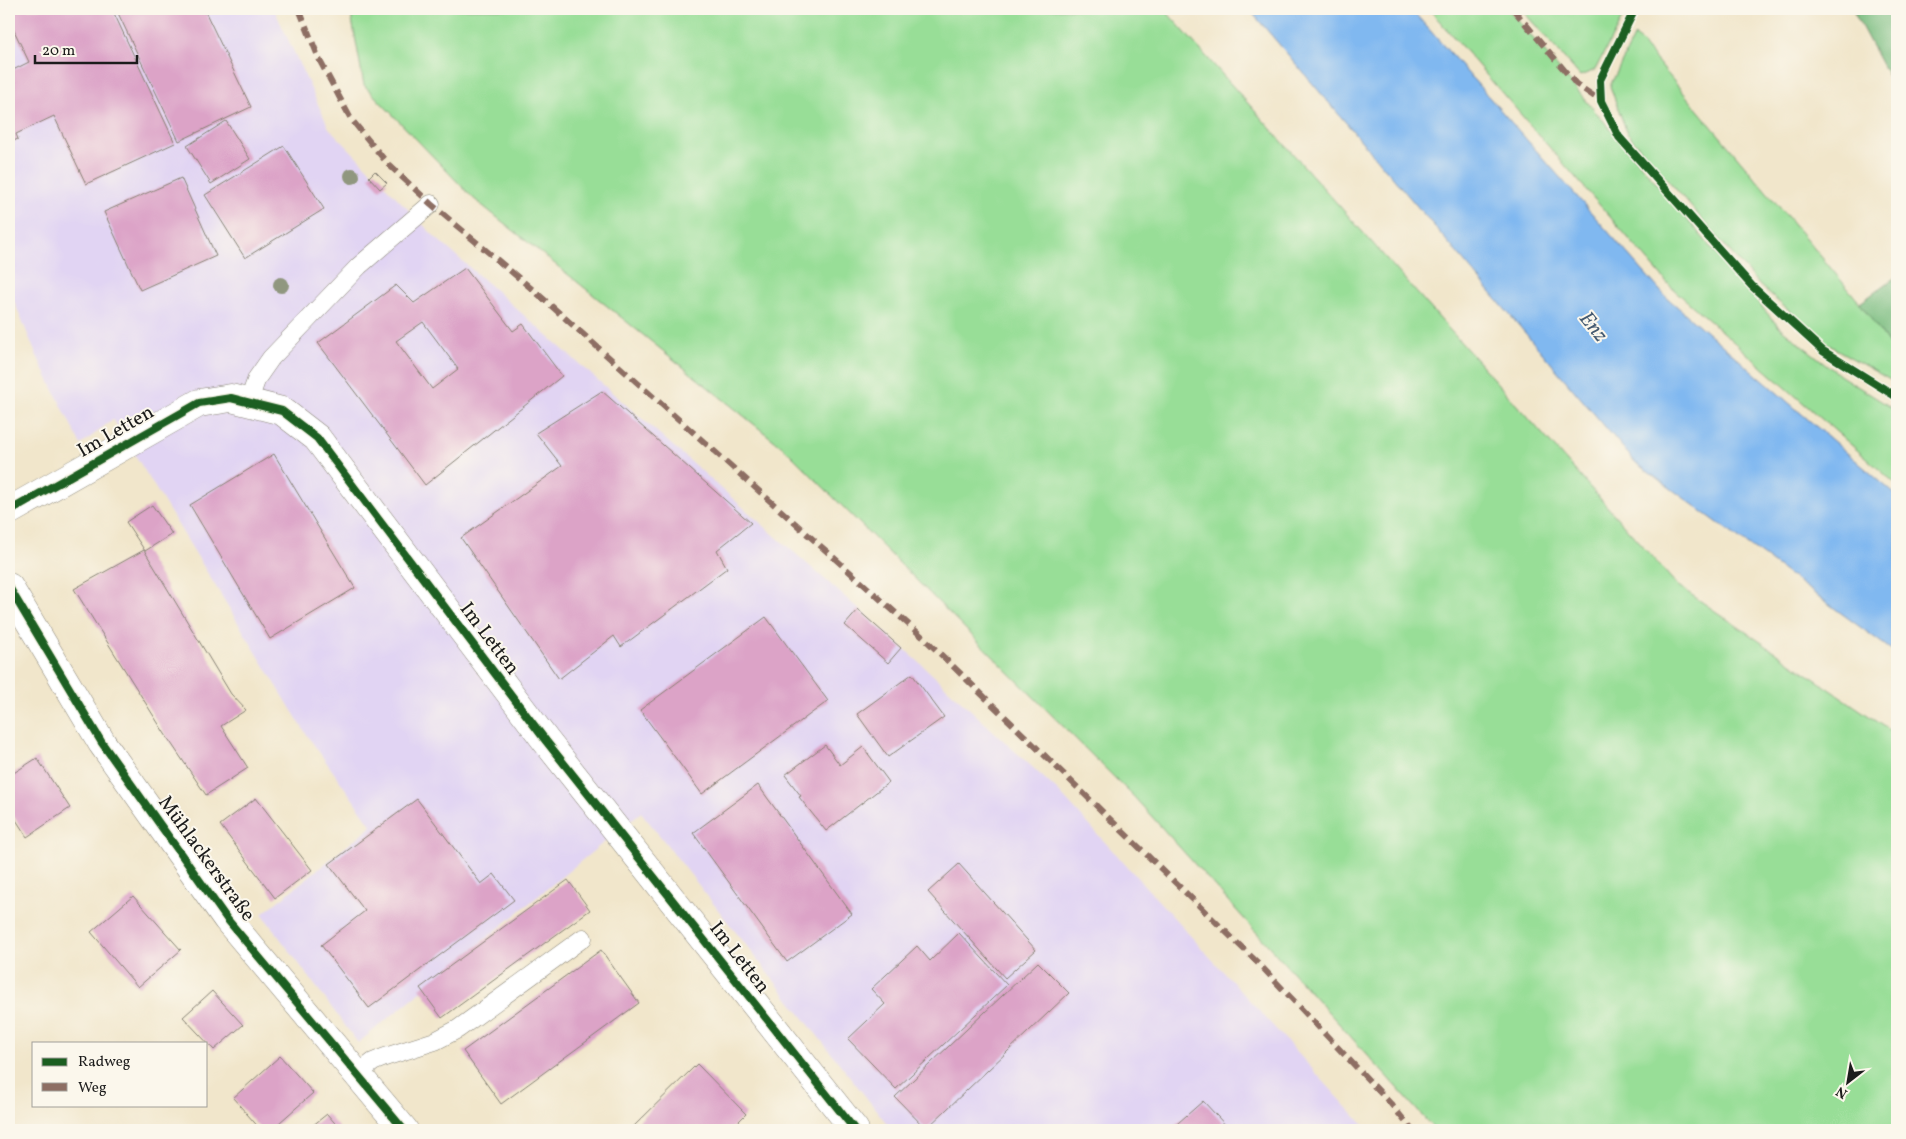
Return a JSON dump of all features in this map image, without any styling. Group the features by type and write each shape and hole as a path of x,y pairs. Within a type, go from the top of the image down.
{"street":[{"name":"Im Letten","path":"9,512 199,403 231,398 282,411 317,438 546,741 855,1130"},
{"name":"Mühlackerstraße","path":"9,587 102,743 227,918 404,1130"}],"lane":[{"path":"248,403 257,378 270,358 354,261 431,204"},
{"path":"358,1074 379,1060 435,1041 458,1029 583,938"}],"shaded area":[{"path":"9,9 274,9 329,128 436,238 919,662 1059,792 1368,1130 892,1130 641,812 358,1043 262,914 372,826 307,735 113,419 81,445 36,354 9,289"}],"green space":[{"path":"350,9 1164,9 1677,585 1897,735 1897,1130 1435,1130 1135,798 786,450 473,198 364,85"},
{"path":"1429,9 1508,9 1779,327 1841,376 1897,411 1897,485 1671,287"},
{"path":"1521,9 1627,9 1595,70 1580,76"},
{"path":"1852,9 1897,9 1897,93"},
{"path":"1635,35 1860,303 1897,356 1897,384 1829,345 1760,286 1627,133 1610,86"},
{"path":"1897,276 1897,356 1860,303"}],"water":[{"name":"Enz","path":"1249,9 1411,9 1665,296 1897,496 1897,654 1636,463"}],"building":[{"path":"9,9 112,9 175,143 86,184 54,116 16,134 18,139 9,143 9,72 29,62 9,20"},
{"path":"122,9 204,9 251,107 179,141 117,11"},
{"path":"226,121 250,159 211,184 187,146"},
{"path":"284,146 324,209 245,258 205,195"},
{"path":"375,171 387,183 380,189 369,177"},
{"path":"181,178 216,256 140,290 104,212"},
{"path":"465,268 513,331 523,324 562,376 425,485 318,343 396,285 414,303","holes":["423,322 458,369 432,389 396,341"]},
{"path":"602,391 751,523 717,550 727,568 621,647 614,636 559,679 461,538 562,466 536,433"},
{"path":"274,454 355,588 270,639 190,505"},
{"path":"152,505 172,534 145,551 126,522"},
{"path":"144,550 231,694 246,710 221,726 248,768 206,795 165,734 74,589"},
{"path":"858,610 901,648 888,663 845,625"},
{"path":"766,617 828,701 702,794 640,710"},
{"path":"912,674 944,717 888,757 857,714"},
{"path":"825,745 840,765 863,747 889,782 826,831 799,797 801,796 785,775"},
{"path":"37,758 70,808 27,837 9,809 9,776"},
{"path":"758,785 852,914 787,962 693,833"},
{"path":"256,798 312,870 275,898 220,825"},
{"path":"417,799 481,884 494,874 514,900 369,1008 321,945 365,911 329,864"},
{"path":"959,864 1036,950 1005,978 928,892"},
{"path":"568,880 590,910 442,1018 420,988"},
{"path":"133,896 181,950 138,987 91,932"},
{"path":"959,933 1007,985 896,1089 848,1039 885,1004 871,989 917,946 930,961"},
{"path":"601,950 639,1003 501,1104 463,1051"},
{"path":"1038,962 1069,993 926,1129 895,1097"},
{"path":"212,991 243,1025 214,1050 183,1017"},
{"path":"280,1056 313,1093 271,1130 261,1130 233,1098"},
{"path":"697,1064 746,1114 730,1130 634,1130 632,1128"},
{"path":"1203,1101 1230,1130 1170,1130"},
{"path":"327,1114 341,1130 307,1130"}],"marked path":[{"path":"299,9 320,61 351,119 388,164 431,204 539,295 925,639 1261,966 1391,1104 1412,1130"},
{"path":"1513,9 1576,84 1601,101"}],"cycle path":[{"path":"1635,9 1600,80 1601,101 1619,137 1752,286 1823,351 1897,397"},
{"path":"9,511 199,403 231,398 282,411 317,438 546,741 855,1130"},
{"path":"9,587 102,743 227,919 404,1130"}]}
